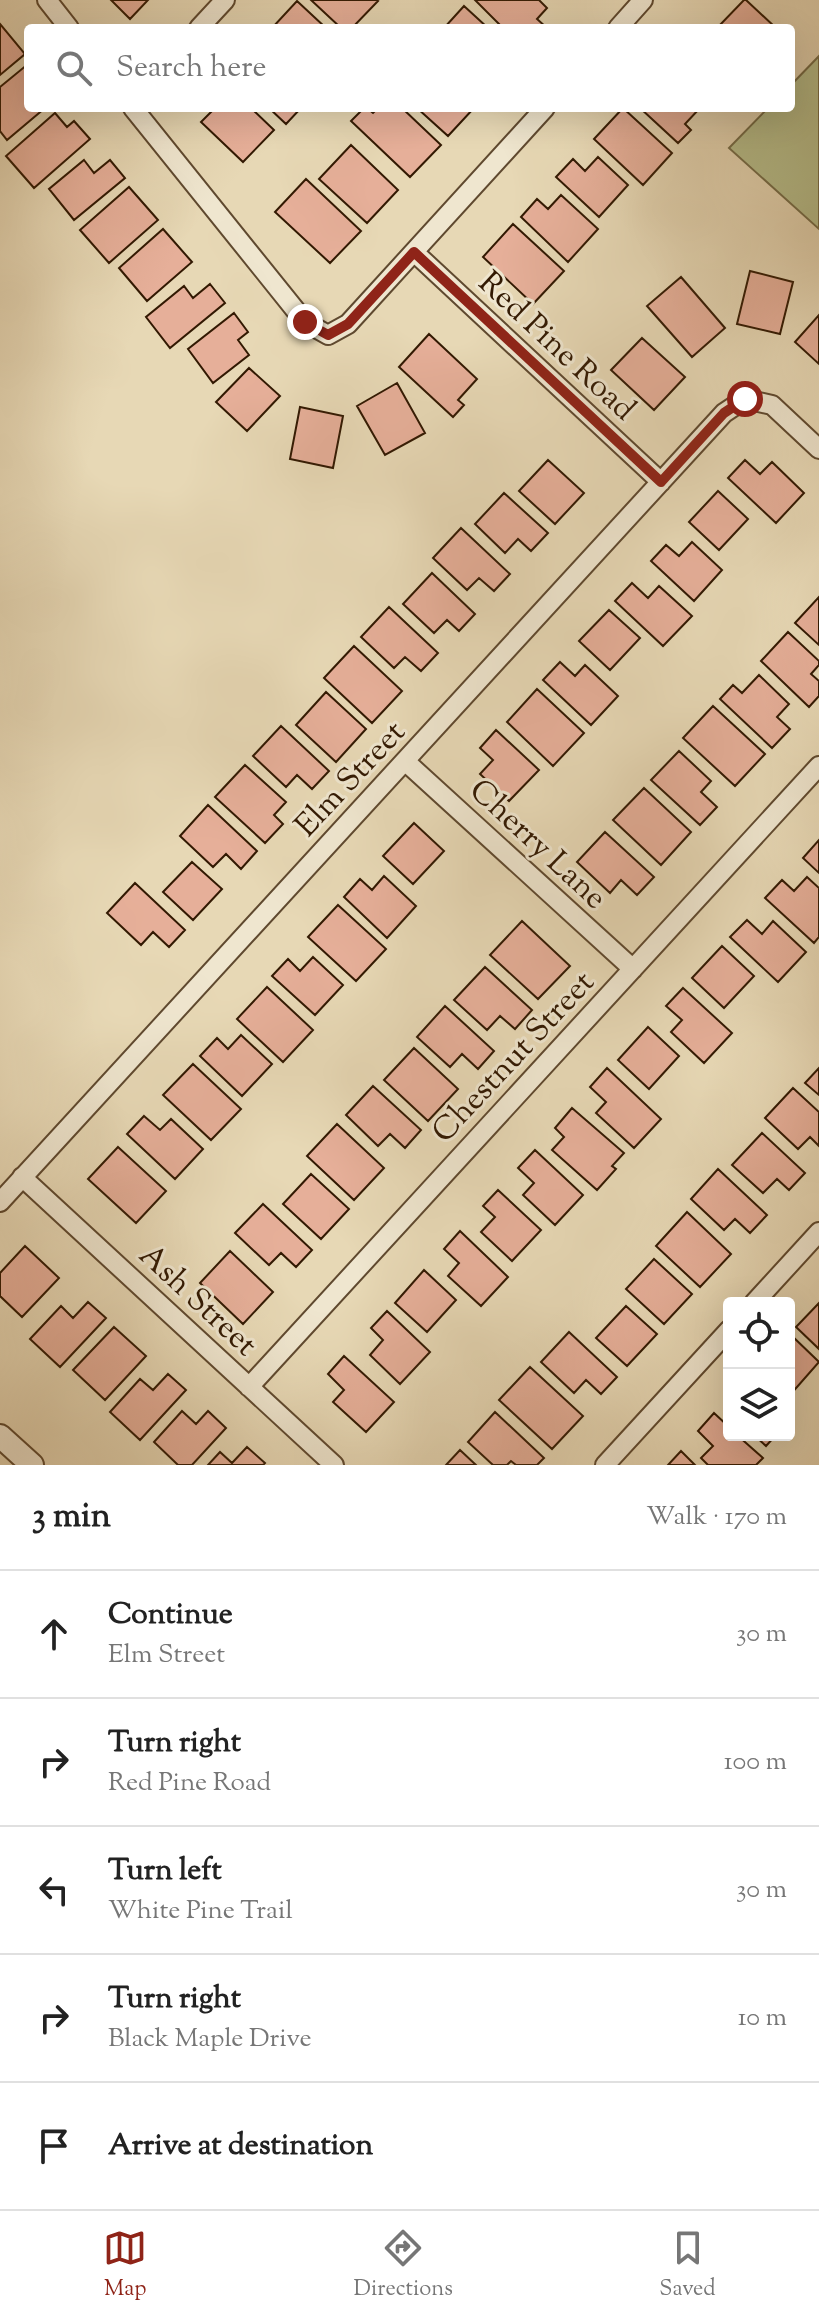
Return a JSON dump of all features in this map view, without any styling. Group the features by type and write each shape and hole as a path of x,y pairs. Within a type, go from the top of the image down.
{"street":[{"path":"47,0 66,24"},
{"path":"203,24 225,0"},
{"path":"622,24 643,0"},
{"path":"136,112 305,322 328,335 348,324 541,112"},
{"name":"Red Pine Road","path":"414,252 661,482"},
{"name":"Elm Street","path":"0,1202 724,413 745,399 772,405 819,449"},
{"name":"Cherry Lane","path":"405,761 633,969"},
{"name":"Chestnut Street","path":"249,1387 819,766"},
{"name":"Ash Street","path":"22,1177 334,1465"},
{"path":"759,1297 819,1232"},
{"path":"605,1465 723,1337"},
{"path":"0,1436 32,1465"}],"green space":[{"path":"819,56 819,229 729,148 764,112 795,112 795,81"}],"building":[{"path":"111,0 148,0 130,19"},
{"path":"311,0 378,1 356,24 337,24"},
{"path":"475,0 539,0 547,8 537,19 543,24 499,24"},
{"path":"746,0 772,24 721,24"},
{"path":"297,1 322,24 276,24"},
{"path":"464,6 484,24 448,24"},
{"path":"0,24 24,55 0,75"},
{"path":"24,67 24,112 40,112 7,140 0,131 0,87"},
{"path":"211,112 255,112 274,130 243,162 201,122"},
{"path":"273,112 297,112 286,124"},
{"path":"360,112 406,112 441,145 410,177 351,121"},
{"path":"421,112 470,112 448,136"},
{"path":"619,112 627,112 672,153 643,185 594,139"},
{"path":"644,112 696,112 685,124 691,130 678,143"},
{"path":"55,113 67,127 74,121 90,139 34,188 6,156"},
{"path":"351,145 398,190 367,223 319,179"},
{"path":"598,157 628,185 599,217 556,177 573,159 585,171"},
{"path":"84,160 94,173 110,160 125,178 74,220 49,189"},
{"path":"306,179 361,231 330,263 275,212"},
{"path":"129,187 158,220 109,263 80,230"},
{"path":"561,195 598,229 568,262 521,217 537,199 548,209"},
{"path":"513,224 564,271 533,304 483,257"},
{"path":"163,229 192,262 147,301 119,268"},
{"path":"750,271 793,282 780,334 737,324"},
{"path":"681,277 725,328 692,357 647,306"},
{"path":"210,284 225,303 170,348 146,317 184,286 193,298"},
{"path":"234,313 248,332 238,340 249,355 213,383 188,349"},
{"path":"819,315 819,364 795,342"},
{"path":"429,334 477,379 458,400 464,405 453,417 399,367"},
{"path":"642,338 685,377 654,410 611,370"},
{"path":"249,368 280,396 247,431 216,402"},
{"path":"397,383 425,433 385,455 357,406"},
{"path":"300,407 343,416 333,468 290,459"},
{"path":"548,460 584,493 555,524 519,491"},
{"path":"745,460 760,474 772,462 804,493 776,523 728,478"},
{"path":"718,491 748,519 719,550 689,522"},
{"path":"504,493 548,533 531,551 518,539 505,553 475,524"},
{"path":"461,528 510,574 494,591 479,578 467,590 433,558"},
{"path":"692,542 722,570 694,601 651,561 666,545 679,556"},
{"path":"432,573 475,614 459,631 447,620 434,633 403,604"},
{"path":"632,583 648,598 659,586 692,616 663,646 615,601"},
{"path":"819,597 819,645 795,623"},
{"path":"389,607 438,653 421,671 405,657 394,668 361,637"},
{"path":"609,610 640,638 610,670 579,641"},
{"path":"788,632 819,661 811,674 819,681 819,696 809,707 761,661"},
{"path":"354,646 402,691 372,723 324,678"},
{"path":"560,662 575,676 585,665 618,696 591,725 543,680"},
{"path":"759,675 789,704 777,717 790,729 772,748 720,699 733,685 742,693"},
{"path":"537,689 584,733 553,766 507,722"},
{"path":"326,692 366,729 336,762 296,725"},
{"path":"713,706 765,754 735,786 683,738"},
{"path":"281,726 329,771 312,789 297,775 286,787 253,756"},
{"path":"496,730 539,770 509,801 480,774 493,760 480,748"},
{"path":"679,751 711,781 701,792 717,807 700,825 651,780"},
{"path":"245,765 286,802 274,815 283,824 265,843 215,797"},
{"path":"644,788 691,832 661,865 613,820"},
{"path":"208,805 257,851 241,869 226,854 213,867 180,836"},
{"path":"414,823 444,851 413,884 383,856"},
{"path":"605,832 654,877 637,895 621,880 610,893 577,862"},
{"path":"819,840 819,873 803,858"},
{"path":"192,862 222,889 193,920 163,892"},
{"path":"384,876 416,906 387,938 344,897 360,879 372,890"},
{"path":"807,877 819,888 819,937 814,943 765,898 782,880 794,891"},
{"path":"135,883 185,930 169,947 153,932 141,945 107,913"},
{"path":"338,905 386,949 356,981 308,937"},
{"path":"747,920 762,934 773,921 806,952 778,982 730,937"},
{"path":"522,921 570,966 538,999 490,955"},
{"path":"722,946 754,976 724,1008 692,978"},
{"path":"313,957 343,985 315,1015 272,976 288,959 300,971"},
{"path":"485,967 532,1010 515,1029 500,1016 487,1030 454,1000"},
{"path":"267,987 313,1030 283,1062 237,1019"},
{"path":"683,988 732,1033 704,1063 671,1032 682,1020 666,1006"},
{"path":"445,1006 494,1051 478,1069 462,1054 450,1067 417,1037"},
{"path":"648,1027 679,1056 649,1089 618,1060"},
{"path":"241,1035 272,1064 242,1096 200,1056 217,1038 228,1049"},
{"path":"414,1048 458,1089 428,1121 384,1080"},
{"path":"193,1064 241,1109 211,1140 163,1095"},
{"path":"607,1068 661,1119 634,1148 596,1113 606,1102 590,1087"},
{"path":"819,1068 819,1095 805,1083"},
{"path":"373,1086 421,1130 405,1148 390,1134 378,1146 346,1115"},
{"path":"793,1088 819,1112 819,1146 810,1137 798,1149 765,1118"},
{"path":"572,1108 624,1153 612,1166 616,1169 597,1190 552,1150 564,1137 555,1128"},
{"path":"144,1116 160,1130 171,1119 203,1149 175,1179 127,1134"},
{"path":"337,1124 384,1168 354,1200 307,1156"},
{"path":"762,1133 805,1173 789,1190 777,1179 763,1193 732,1165"},
{"path":"118,1147 166,1191 136,1223 88,1179"},
{"path":"535,1150 583,1195 555,1225 523,1195 534,1183 518,1168"},
{"path":"718,1169 767,1215 750,1233 735,1219 724,1230 691,1199"},
{"path":"311,1174 349,1209 321,1239 283,1204"},
{"path":"498,1190 541,1230 512,1261 481,1232 495,1217 483,1206"},
{"path":"263,1204 312,1250 296,1267 281,1253 269,1265 235,1233"},
{"path":"687,1212 731,1254 700,1287 656,1246"},
{"path":"460,1231 508,1277 481,1306 448,1276 459,1263 444,1249"},
{"path":"25,1246 59,1278 22,1317 0,1296 0,1273"},
{"path":"230,1251 273,1292 243,1324 200,1283"},
{"path":"654,1259 692,1294 664,1324 626,1289"},
{"path":"424,1270 456,1300 427,1332 395,1303"},
{"path":"88,1302 106,1318 60,1367 30,1339 61,1306 73,1318"},
{"path":"819,1303 819,1349 796,1327"},
{"path":"626,1306 657,1334 627,1366 596,1338"},
{"path":"387,1311 430,1352 400,1384 370,1355 383,1340 371,1328"},
{"path":"114,1327 146,1356 105,1400 73,1370"},
{"path":"569,1332 617,1377 601,1394 586,1380 574,1393 541,1362"},
{"path":"795,1339 819,1362 795,1389"},
{"path":"344,1356 394,1402 366,1432 333,1402 344,1390 328,1374"},
{"path":"530,1367 583,1416 552,1449 499,1400"},
{"path":"168,1374 186,1390 140,1440 110,1412 140,1379 153,1390"},
{"path":"182,1411 196,1424 208,1411 226,1428 192,1465 178,1465 154,1442"},
{"path":"495,1412 544,1458 537,1465 516,1465 511,1461 507,1465 493,1465 468,1442"},
{"path":"714,1413 723,1421 723,1441 744,1441 763,1458 756,1465 708,1465 701,1458 713,1446 698,1431"},
{"path":"247,1447 265,1463 263,1465 208,1465 220,1452 232,1463"},
{"path":"460,1450 476,1465 446,1465"},
{"path":"681,1451 695,1465 668,1465"}],"route":[{"path":"305,322 328,335 348,324 414,252 661,482 724,413 745,399"}]}
